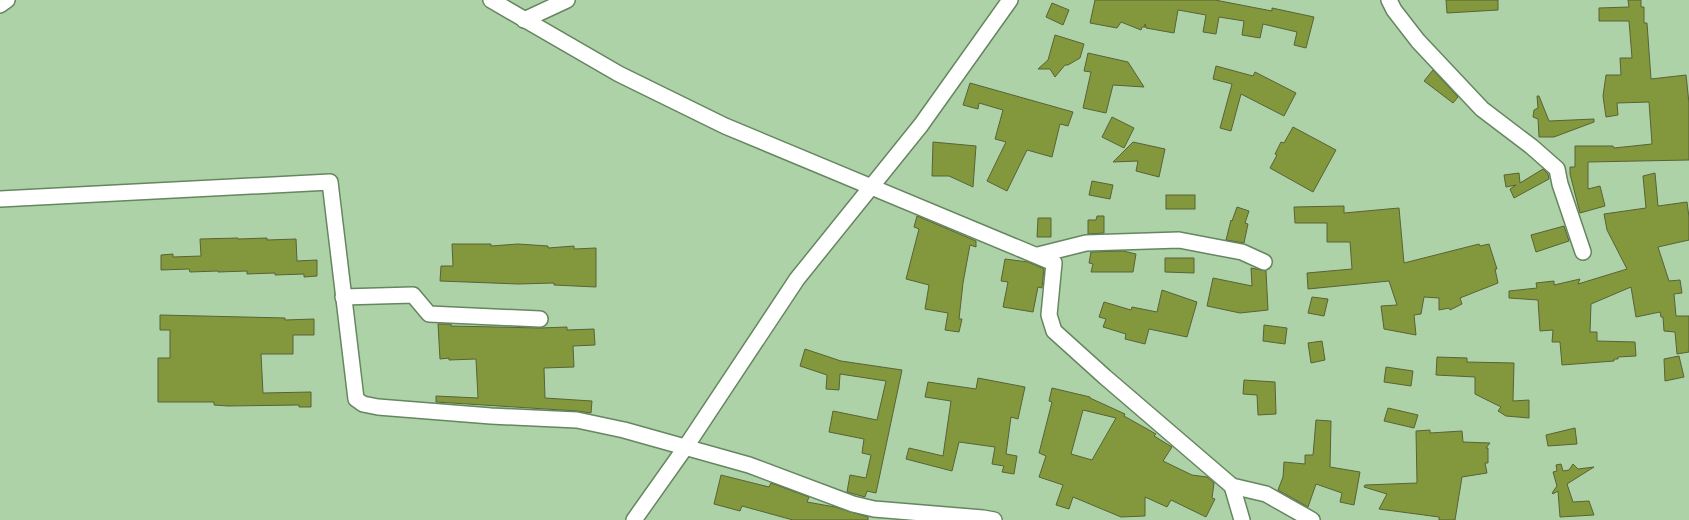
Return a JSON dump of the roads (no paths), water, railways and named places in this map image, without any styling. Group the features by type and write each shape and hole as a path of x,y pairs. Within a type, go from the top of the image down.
{"street":[{"path":"0,5 7,0"},
{"path":"491,0 619,74 725,126 1054,263 1049,315 1054,331 1232,486 1266,494 1312,520"},
{"path":"524,20 567,0"},
{"path":"634,520 685,448 797,279 921,125 1010,0"},
{"path":"1389,0 1394,10 1418,41 1482,109 1532,147 1557,170 1583,252"},
{"path":"0,200 330,182 356,399 363,404 491,416 577,420 624,430 749,465 853,504 874,515 983,518 994,520"},
{"path":"1038,255 1086,243 1179,240 1242,252 1264,262"},
{"path":"343,297 413,295 429,314 540,319"},
{"path":"1232,486 1242,520"}]}
